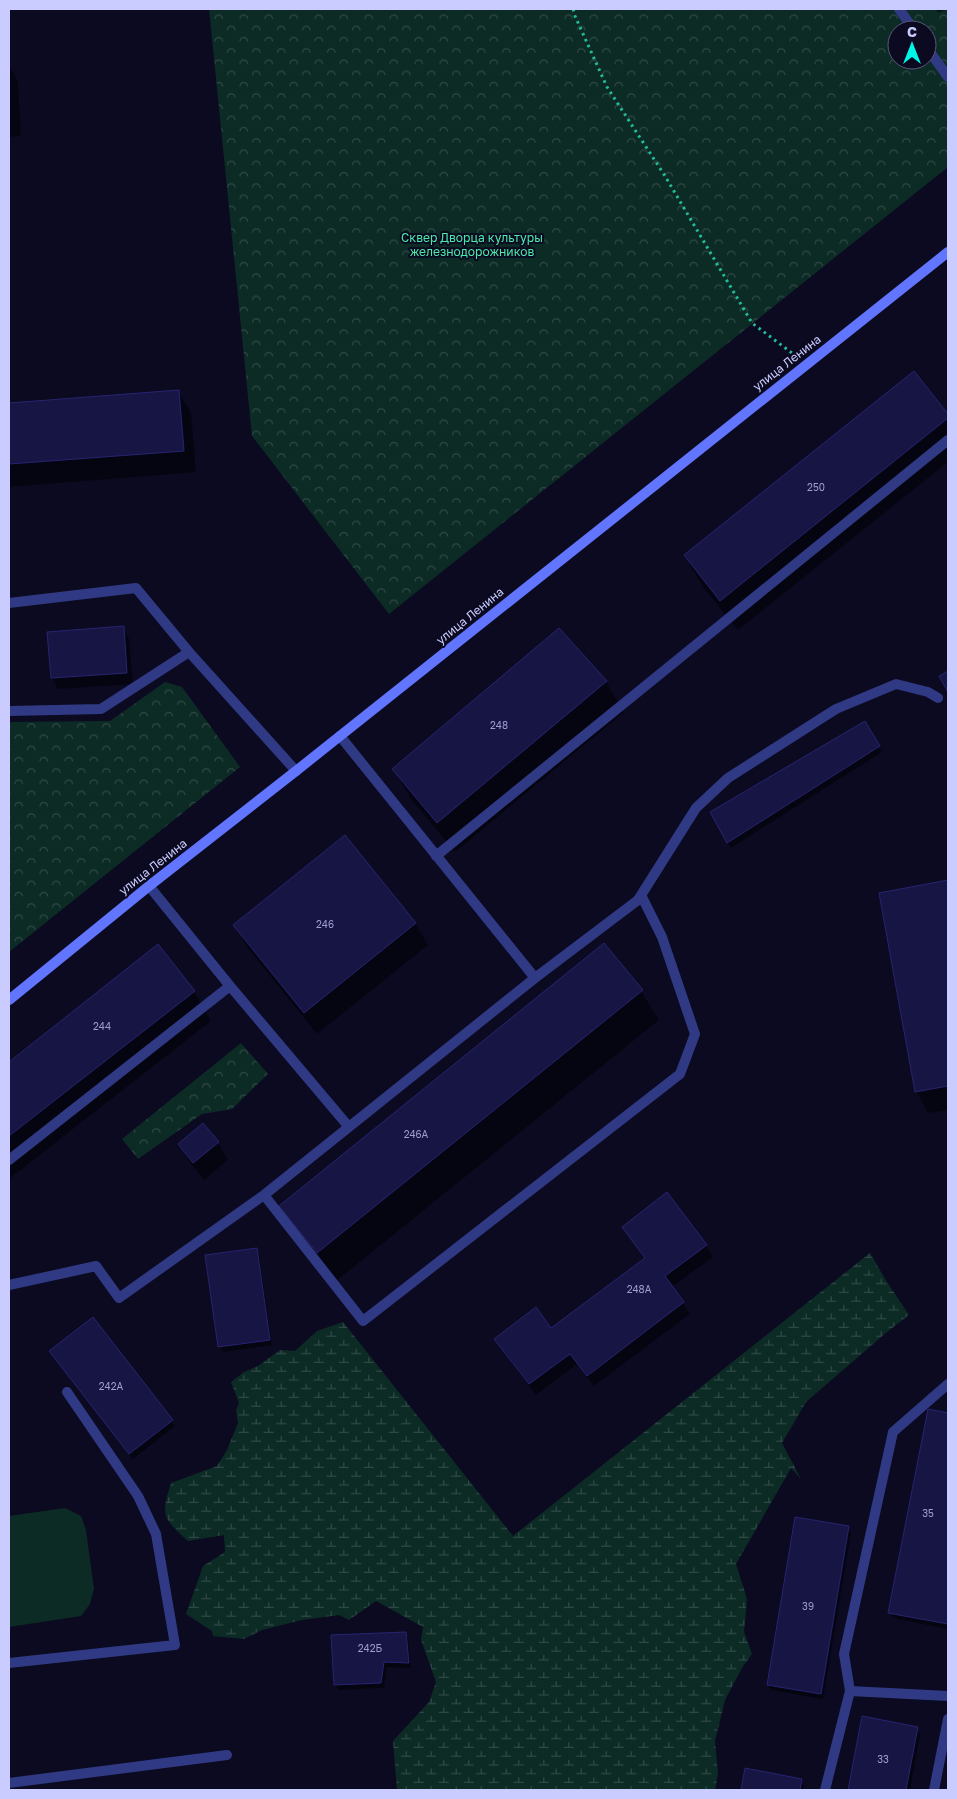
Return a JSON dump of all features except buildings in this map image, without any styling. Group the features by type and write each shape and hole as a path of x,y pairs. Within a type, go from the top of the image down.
{"street":[{"path":"899,9 907,20"},
{"path":"937,62 948,77"},
{"name":"улица Ленина","path":"9,1000 149,886 948,252"},
{"path":"436,856 948,440"},
{"path":"9,604 136,588 189,652 296,771"},
{"path":"9,710 101,709 189,652"},
{"path":"638,900 696,808 728,778 836,709 896,684 928,692 938,698"},
{"path":"340,736 535,978"},
{"path":"149,886 230,986 349,1127"},
{"path":"9,1285 96,1266 119,1298 264,1195 535,978 642,897 662,936 695,1034 680,1074 363,1321 264,1195"},
{"path":"9,1160 230,986"},
{"path":"825,1790 850,1691 844,1654 893,1432 948,1384"},
{"path":"9,1663 175,1645 156,1534 138,1496 67,1392"},
{"path":"850,1691 948,1696"},
{"path":"934,1790 948,1719"},
{"path":"9,1783 227,1755"}],"path":[{"path":"573,9 607,87 665,176 752,323 807,364"}],"green space":[{"name":"Сквер Дворца культуры железнодорожников","path":"209,9 948,9 948,167 389,614 252,436"},
{"path":"165,682 182,687 240,767 9,952 9,722 110,721"},
{"path":"241,1043 268,1074 232,1109 202,1114 138,1159 122,1139"},
{"path":"870,1253 909,1315 806,1402 782,1443 801,1479 791,1468 736,1564 747,1599 744,1632 752,1654 742,1668 725,1700 715,1741 718,1774 715,1790 397,1790 393,1741 429,1702 436,1682 421,1640 423,1627 376,1601 349,1620 339,1615 302,1620 262,1630 244,1639 213,1636 212,1631 186,1614 203,1566 225,1552 224,1535 188,1541 179,1533 169,1521 165,1509 171,1483 217,1466 227,1450 238,1423 236,1410 239,1403 231,1382 280,1350 295,1351 317,1331 343,1322 513,1536"},
{"path":"65,1508 81,1516 86,1530 94,1589 90,1604 81,1616 9,1627 9,1516"}]}
